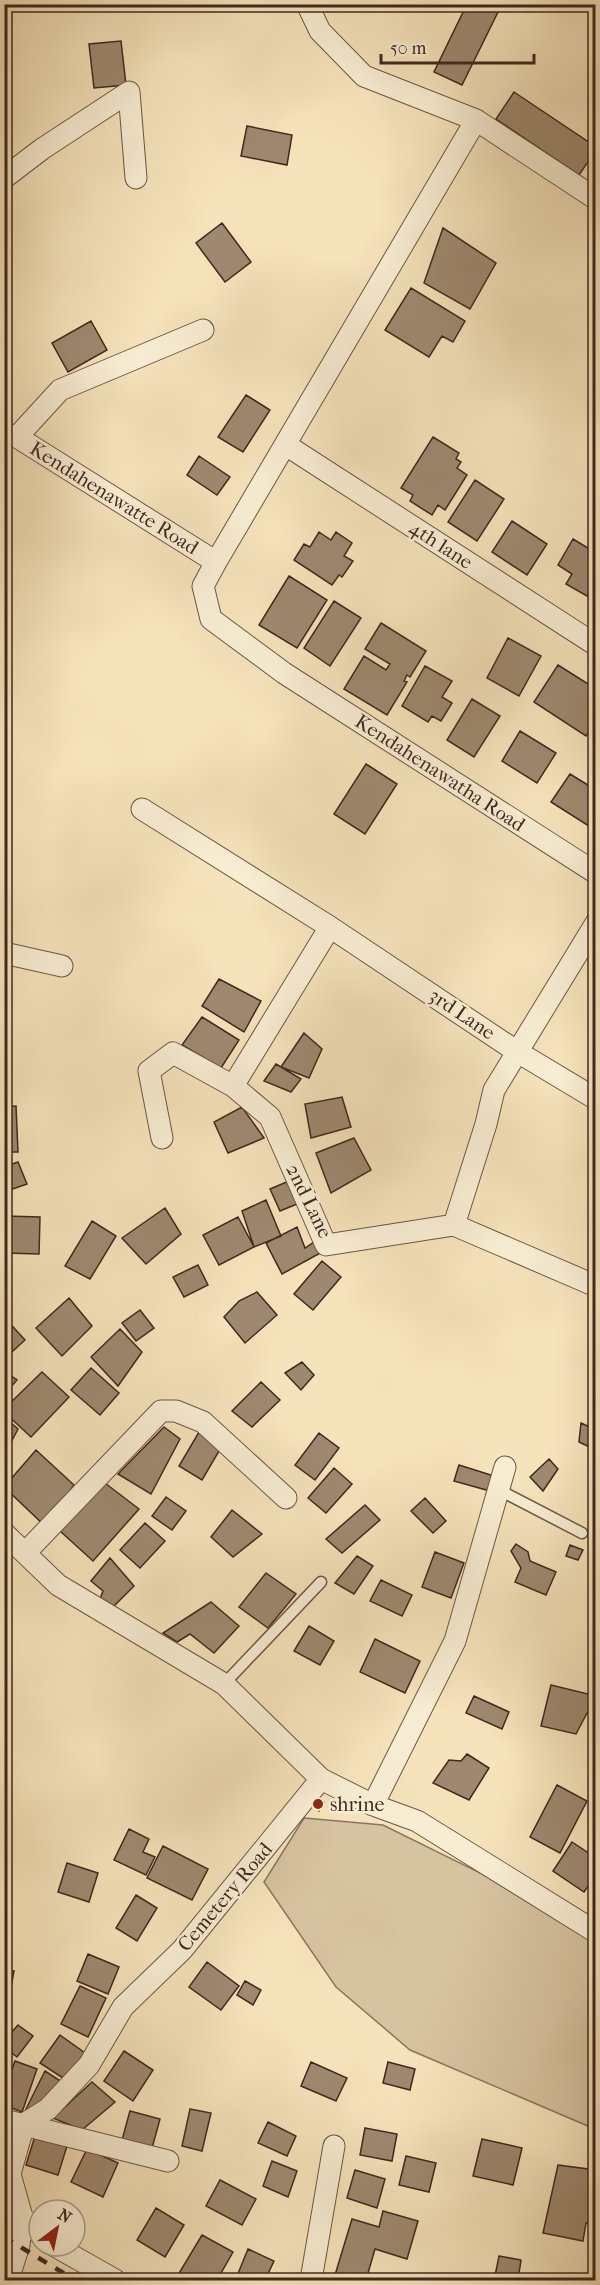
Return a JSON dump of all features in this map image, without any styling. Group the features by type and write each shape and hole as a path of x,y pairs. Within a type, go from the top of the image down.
{"street":[{"path":"307,4 320,31 364,76 476,120 596,199"},
{"path":"4,178 42,149 129,92 136,178"},
{"path":"216,562 476,120"},
{"path":"11,435 60,390 202,330"},
{"name":"Kendahenawatte Road","path":"11,435 216,562 203,586 211,619 284,673"},
{"name":"4th lane","path":"286,445 596,645"},
{"name":"Kendahenawatha Road","path":"284,673 596,873"},
{"name":"3rd Lane","path":"142,808 330,927 516,1051 596,1099"},
{"path":"596,923 494,1090 486,1124 454,1225 596,1286"},
{"path":"162,1138 149,1071 173,1053 233,1086 330,927"},
{"path":"4,953 62,966"},
{"name":"2nd Lane","path":"233,1086 270,1117 326,1245 454,1225"},
{"path":"26,1552 160,1411 176,1411 202,1422 286,1498"},
{"path":"373,1805 455,1641 505,1467"},
{"path":"4,1533 58,1585 224,1684 321,1779 373,1805 417,1821 596,1932"},
{"name":"Cemetery Road","path":"14,2122 48,2109 89,2065 123,2007 182,1950 321,1779"},
{"path":"8,2280 19,2245 13,2214 10,2174 14,2122 168,2161"},
{"path":"310,2280 334,2146"},
{"path":"13,2214 27,2224"},
{"path":"77,2258 115,2280"}],"lane":[{"path":"499,1490 582,1533"},
{"path":"224,1684 321,1582"}],"shaded area":[{"path":"304,1818 383,1825 561,1913 595,1934 595,2129 410,2050 336,1987 264,1882"}],"building":[{"path":"467,4 502,4 462,85 434,72"},
{"path":"121,41 126,85 94,88 89,44"},
{"path":"514,92 596,147 579,175 496,119"},
{"path":"247,126 292,135 287,165 241,156"},
{"path":"222,223 251,262 225,282 196,243"},
{"path":"443,228 496,263 470,309 424,283"},
{"path":"411,288 465,321 453,342 442,336 429,357 385,330"},
{"path":"91,321 107,350 68,372 52,343"},
{"path":"246,395 270,410 243,452 218,437"},
{"path":"433,437 459,453 456,459 461,462 457,468 467,475 445,510 438,505 432,515 410,501 413,495 401,488"},
{"path":"199,456 230,477 217,495 187,475"},
{"path":"475,480 504,499 477,541 448,522"},
{"path":"512,521 547,544 527,575 492,552"},
{"path":"319,532 331,540 336,532 352,543 344,556 353,561 342,577 339,575 332,585 294,560 304,544 310,547"},
{"path":"573,539 596,553 596,589 593,587 587,596 566,584 572,574 558,565"},
{"path":"289,576 327,600 297,648 259,625"},
{"path":"334,601 361,618 330,666 304,648"},
{"path":"381,623 426,651 410,677 407,675 404,681 407,682 387,715 344,689 364,656 386,670 390,664 365,649"},
{"path":"508,638 541,656 519,696 487,678"},
{"path":"558,665 596,689 596,722 586,736 534,702"},
{"path":"425,666 452,681 442,697 452,703 441,721 432,716 428,722 402,706"},
{"path":"472,699 500,716 474,757 447,740"},
{"path":"520,731 556,753 537,783 502,761"},
{"path":"366,764 397,784 365,834 334,814"},
{"path":"570,774 596,790 595,830 551,802"},
{"path":"219,979 261,1001 244,1032 202,1006"},
{"path":"202,1017 239,1040 221,1068 182,1045"},
{"path":"304,1033 322,1049 309,1078 281,1067"},
{"path":"276,1064 301,1079 291,1092 264,1081"},
{"path":"342,1097 351,1127 311,1138 305,1104"},
{"path":"16,1106 18,1152 4,1152 4,1107"},
{"path":"242,1107 264,1138 228,1153 214,1122"},
{"path":"354,1138 371,1170 331,1193 316,1153"},
{"path":"18,1162 27,1184 4,1192 4,1167"},
{"path":"289,1181 297,1204 280,1211 270,1189"},
{"path":"266,1200 281,1236 254,1247 242,1211"},
{"path":"165,1208 181,1234 146,1264 122,1238"},
{"path":"4,1216 40,1217 39,1254 4,1253"},
{"path":"238,1217 254,1247 219,1265 203,1235"},
{"path":"92,1221 116,1236 90,1279 65,1266"},
{"path":"297,1227 305,1248 317,1240 324,1251 282,1274 266,1243"},
{"path":"322,1261 341,1277 313,1310 294,1294"},
{"path":"198,1265 208,1285 184,1297 173,1277"},
{"path":"257,1292 277,1315 245,1343 224,1317 239,1301"},
{"path":"69,1298 92,1326 62,1356 36,1328"},
{"path":"140,1310 154,1328 136,1341 122,1323"},
{"path":"4,1317 25,1340 4,1359"},
{"path":"120,1329 142,1352 118,1386 91,1357"},
{"path":"302,1362 314,1375 301,1390 285,1373"},
{"path":"91,1368 119,1393 100,1415 71,1390"},
{"path":"4,1371 17,1380 4,1395"},
{"path":"42,1372 69,1397 31,1437 4,1412 4,1409"},
{"path":"261,1382 280,1400 252,1427 232,1411"},
{"path":"4,1417 18,1429 4,1456"},
{"path":"581,1423 596,1430 596,1450 579,1442"},
{"path":"164,1427 180,1439 151,1494 118,1474"},
{"path":"199,1432 222,1446 202,1480 179,1466"},
{"path":"319,1433 339,1448 315,1480 295,1465"},
{"path":"36,1450 74,1485 46,1527 4,1487"},
{"path":"549,1459 558,1469 543,1491 530,1477"},
{"path":"459,1465 494,1476 490,1491 454,1481"},
{"path":"334,1468 352,1484 326,1513 308,1498"},
{"path":"105,1483 139,1509 93,1561 60,1531"},
{"path":"166,1497 186,1511 172,1530 152,1516"},
{"path":"425,1498 446,1521 433,1533 411,1511"},
{"path":"365,1505 380,1520 342,1553 326,1539"},
{"path":"232,1510 262,1534 233,1557 211,1537"},
{"path":"145,1523 165,1541 140,1568 120,1550"},
{"path":"516,1544 528,1552 530,1561 556,1572 546,1595 515,1582 521,1568 511,1551"},
{"path":"570,1545 583,1550 578,1560 566,1556"},
{"path":"435,1552 464,1563 451,1598 422,1587"},
{"path":"357,1556 373,1566 354,1594 335,1583"},
{"path":"110,1558 134,1586 113,1607 100,1599 103,1591 91,1581"},
{"path":"266,1573 296,1594 268,1628 239,1607"},
{"path":"381,1580 412,1595 402,1616 370,1601"},
{"path":"211,1602 239,1626 214,1653 190,1634 177,1642 163,1633"},
{"path":"309,1626 334,1641 320,1665 294,1651"},
{"path":"375,1639 420,1661 405,1693 360,1672"},
{"path":"551,1685 596,1696 576,1734 541,1726"},
{"path":"474,1696 509,1712 502,1729 466,1713"},
{"path":"467,1754 489,1768 469,1800 433,1783 449,1760 461,1761"},
{"path":"557,1785 587,1801 560,1853 530,1837"},
{"name":"shrine","path":"317,1798 324,1802 319,1811 311,1806"},
{"path":"129,1829 149,1839 143,1852 155,1857 146,1875 114,1860"},
{"path":"572,1842 596,1858 596,1875 584,1892 553,1871"},
{"path":"163,1846 208,1869 192,1900 147,1878"},
{"path":"67,1863 98,1873 89,1902 58,1892"},
{"path":"136,1895 157,1908 137,1941 116,1928"},
{"path":"88,1954 119,1967 108,1994 77,1981"},
{"path":"207,1962 239,1986 221,2010 189,1987"},
{"path":"4,1970 14,1971 4,2025"},
{"path":"245,1981 261,1990 253,2005 237,1995"},
{"path":"80,1986 106,1998 88,2037 61,2024"},
{"path":"18,2025 33,2036 17,2057 4,2047 4,2041"},
{"path":"60,2035 85,2053 66,2080 40,2063"},
{"path":"124,2051 153,2070 133,2101 104,2081"},
{"path":"15,2061 37,2069 22,2112 4,2105 4,2091"},
{"path":"311,2062 347,2078 336,2101 301,2086"},
{"path":"388,2062 415,2069 410,2090 383,2083"},
{"path":"45,2071 65,2084 35,2112 26,2109"},
{"path":"92,2082 115,2102 82,2130 53,2118"},
{"path":"190,2109 211,2113 202,2151 182,2146"},
{"path":"130,2111 160,2119 152,2148 122,2140"},
{"path":"268,2122 296,2136 287,2156 258,2143"},
{"path":"365,2128 397,2134 392,2161 360,2155"},
{"path":"35,2136 67,2146 58,2175 26,2165"},
{"path":"482,2139 522,2148 513,2185 473,2176"},
{"path":"87,2149 118,2163 103,2197 71,2182"},
{"path":"406,2156 436,2163 429,2192 399,2185"},
{"path":"272,2161 297,2171 288,2197 263,2186"},
{"path":"558,2165 596,2170 596,2225 586,2223 583,2241 543,2233"},
{"path":"355,2170 385,2179 377,2208 347,2198"},
{"path":"220,2180 256,2199 242,2225 206,2206"},
{"path":"156,2208 184,2225 165,2257 137,2240"},
{"path":"383,2211 418,2221 407,2259 375,2249 366,2280 352,2280 335,2275 352,2219 379,2227"},
{"path":"202,2235 233,2252 217,2280 187,2280 178,2275"},
{"path":"248,2249 274,2261 265,2280 247,2280 237,2276"},
{"path":"499,2256 521,2260 518,2280 495,2276"}],"railway":[{"path":"4,2237 75,2280"}],"place":[{"name":"shrine","path":"318,1804"}]}
